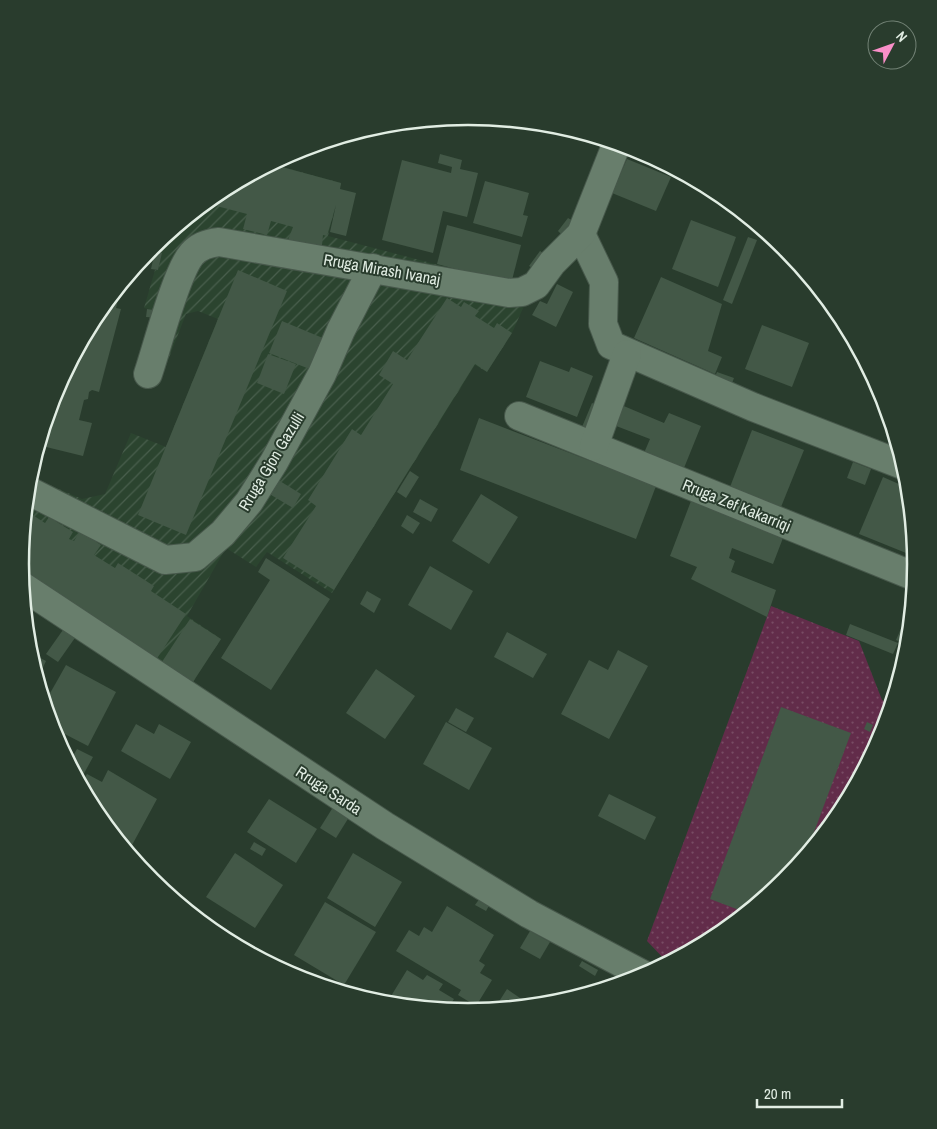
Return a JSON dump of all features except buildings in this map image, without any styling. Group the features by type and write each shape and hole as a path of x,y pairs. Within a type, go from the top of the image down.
{"street":[{"name":"Rruga Mirash Ivanaj","path":"148,374 181,275 192,254 208,243 219,242 509,293 522,292 536,284 552,263 581,234 614,150"},
{"path":"581,234 604,282 603,324 611,345 627,354 753,406 896,462"},
{"name":"Rruga Gjon Gazulli","path":"35,494 165,560 195,557 223,533 248,502 274,462 322,374 341,330 373,268"},
{"path":"594,446 627,354"},
{"name":"Rruga Zef Kakarriqi","path":"519,416 908,574"},
{"name":"Rruga Sarda","path":"30,591 393,831 529,914 637,971"}],"shaded area":[{"path":"281,167 341,183 328,236 511,284 527,276 553,242 552,263 564,269 545,297 524,306 512,333 487,372 475,365 332,593 267,552 256,567 226,548 187,616 221,639 189,688 30,585 30,536 37,479 82,499 105,494 131,433 166,447 218,319 198,311 186,314 158,386 147,382 161,311 144,308 162,253 160,252 179,234 224,199"},
{"path":"771,606 859,641 882,700 886,702 863,759 834,809 799,854 779,875 758,895 713,930 664,959 647,941"}]}
